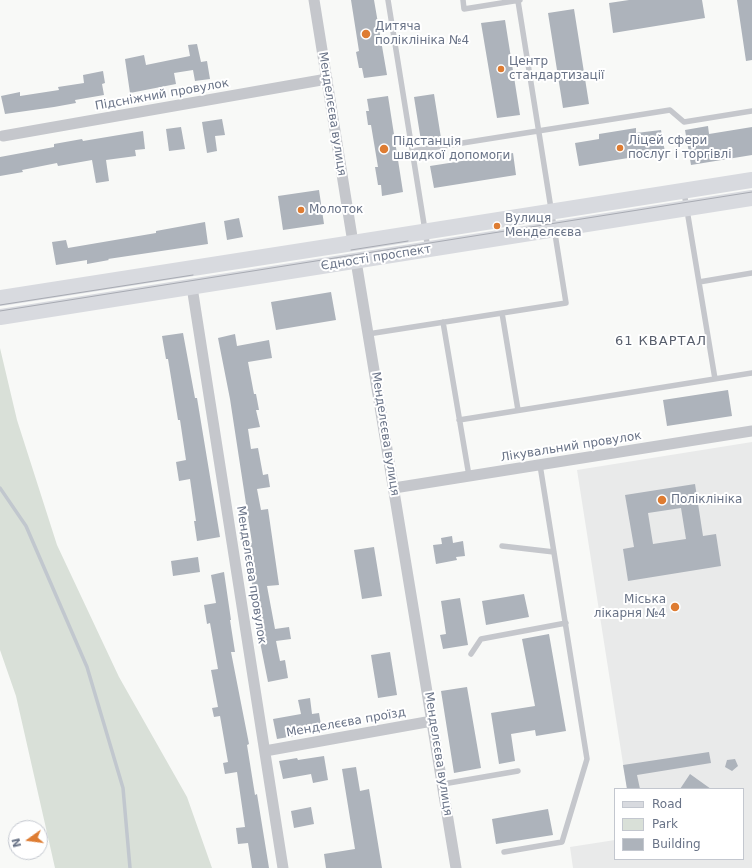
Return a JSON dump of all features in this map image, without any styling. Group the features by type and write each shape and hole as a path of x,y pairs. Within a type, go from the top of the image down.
{"main road":[{"name":"Єдності проспект","path":"0,298 752,180"},
{"name":"Єдності проспект","path":"0,317 752,198"},
{"name":"Менделєєва вулиця","path":"353,243 356,261"}],"street":[{"name":"Менделєєва вулиця","path":"314,0 353,243"},
{"name":"Підсніжний провулок","path":"3,136 327,79"},
{"name":"Менделєєва вулиця","path":"356,261 456,868"},
{"name":"Менделєєва провулок","path":"192,287 283,868"},
{"name":"Лікувальний провулок","path":"394,488 752,431"},
{"name":"Менделєєва проїзд","path":"265,751 432,721"}],"lane":[{"path":"388,0 428,250"},
{"path":"368,334 566,303 538,131 519,0 464,9 462,0"},
{"path":"412,151 670,110 684,122 752,111"},
{"path":"684,191 715,379"},
{"path":"699,282 752,273"},
{"path":"502,313 518,410"},
{"path":"443,322 469,476"},
{"path":"459,420 752,373"},
{"path":"504,852 562,842 587,759 540,465"},
{"path":"502,546 554,552"},
{"path":"471,654 481,639 566,623"},
{"path":"443,784 518,771"}],"shaded area":[{"name":"Міська лікарня №4","path":"752,442 752,868 573,868 570,847 614,840 614,860 744,860 744,788 627,788 577,470"}],"green space":[{"path":"0,348 17,420 57,545 119,677 187,797 212,868 55,868 48,837 48,820 44,820 16,696 0,650"}],"building":[{"path":"351,0 374,0 387,75 364,78 362,68 359,68 356,52 359,51"},
{"path":"629,0 702,0 705,18 613,33 609,3"},
{"path":"737,0 752,0 752,60 746,61"},
{"path":"574,9 589,104 563,108 548,13"},
{"path":"505,20 520,115 497,118 481,23"},
{"path":"197,44 201,62 207,61 210,79 195,81 193,70 174,73 176,84 130,93 125,59 144,55 146,65 190,56 188,45"},
{"path":"103,71 105,83 102,84 104,95 75,100 76,103 5,114 1,96 20,92 20,96 59,90 58,87 84,83 83,75"},
{"path":"434,94 441,138 421,141 414,97"},
{"path":"388,96 403,192 382,196 381,185 378,185 375,167 378,167 371,125 368,125 366,111 369,111 367,99"},
{"path":"222,119 225,135 215,136 217,151 207,153 202,122"},
{"path":"708,126 709,134 752,127 752,155 691,165 685,130"},
{"path":"181,127 185,149 169,151 166,129"},
{"path":"636,128 636,133 661,130 665,152 579,166 575,143 599,139 599,134"},
{"path":"143,131 145,149 135,150 136,156 106,160 109,181 96,183 92,160 58,166 57,163 22,170 23,172 0,176 0,157 54,147 54,144 82,139 83,141"},
{"path":"513,153 516,175 434,188 430,166"},
{"path":"319,190 324,224 283,230 278,196"},
{"path":"239,218 243,237 227,240 224,221"},
{"path":"205,222 208,244 108,259 109,260 87,264 87,260 56,265 52,242 66,240 68,248 156,233 156,231"},
{"path":"331,292 336,320 276,330 271,302"},
{"path":"183,333 195,398 197,398 220,537 197,541 194,521 196,521 190,479 179,481 176,462 186,460 180,420 178,420 168,359 166,359 162,336"},
{"path":"235,334 237,346 269,340 272,358 248,362 254,394 256,394 259,410 256,410 260,427 248,429 251,449 258,448 263,475 268,474 270,487 257,489 261,510 268,509 279,585 267,586 275,629 289,627 291,639 276,641 280,661 285,660 288,678 268,682 258,632 260,632 250,572 252,571 248,544 252,543 230,399 218,338"},
{"path":"728,390 732,416 667,426 663,400"},
{"path":"695,484 703,536 716,534 721,566 628,581 623,549 634,547 625,495","holes":["681,508 686,539 653,544 648,513"]},
{"path":"452,536 453,543 463,541 465,556 456,557 457,560 436,564 433,545 442,544 441,538"},
{"path":"374,547 382,596 362,599 354,550"},
{"path":"198,557 200,572 173,576 171,561"},
{"path":"224,572 235,652 231,652 249,744 247,745 255,795 257,794 269,868 252,868 248,843 238,844 236,828 245,827 237,772 225,774 223,763 228,762 220,716 214,717 212,708 218,707 211,670 218,669 210,623 207,624 204,605 216,603 211,575"},
{"path":"524,594 529,617 486,625 482,601"},
{"path":"460,598 468,645 443,649 440,635 446,634 441,601"},
{"path":"549,634 566,731 536,736 535,730 511,734 515,761 499,764 491,713 535,706 522,639"},
{"path":"390,652 397,695 378,698 371,655"},
{"path":"467,687 481,768 454,773 441,691"},
{"path":"310,698 312,714 319,713 322,731 277,739 273,719 301,714 298,700"},
{"path":"709,752 711,763 637,775 640,788 627,788 623,765"},
{"path":"324,756 328,780 313,783 311,774 283,779 279,761"},
{"path":"735,759 738,766 732,771 725,767 727,760"},
{"path":"356,767 360,791 369,789 382,868 326,868 324,854 355,849 342,769"},
{"path":"690,774 710,788 681,788"},
{"path":"311,807 314,824 294,828 291,811"},
{"path":"548,809 553,835 496,844 492,819"}],"waterway":[{"path":"0,488 26,526 87,667 123,788 130,868"}],"tram line":[{"path":"0,311 752,192"},
{"path":"351,250 408,241"},
{"path":"0,305 193,275"}],"place":[{"name":"Дитяча поліклініка №4","path":"366,34"},
{"name":"Центр стандартизації","path":"501,69"},
{"name":"Ліцей сфери послуг і торгівлі","path":"620,148"},
{"name":"Підстанція швидкої допомоги","path":"384,149"},
{"name":"Молоток","path":"301,210"},
{"name":"Вулиця Менделєєва","path":"497,226"},
{"name":"Поліклініка","path":"662,500"},
{"name":"Міська лікарня №4","path":"675,607"}],"district":[{"name":"61 КВАРТАЛ","path":"661,342"}]}
